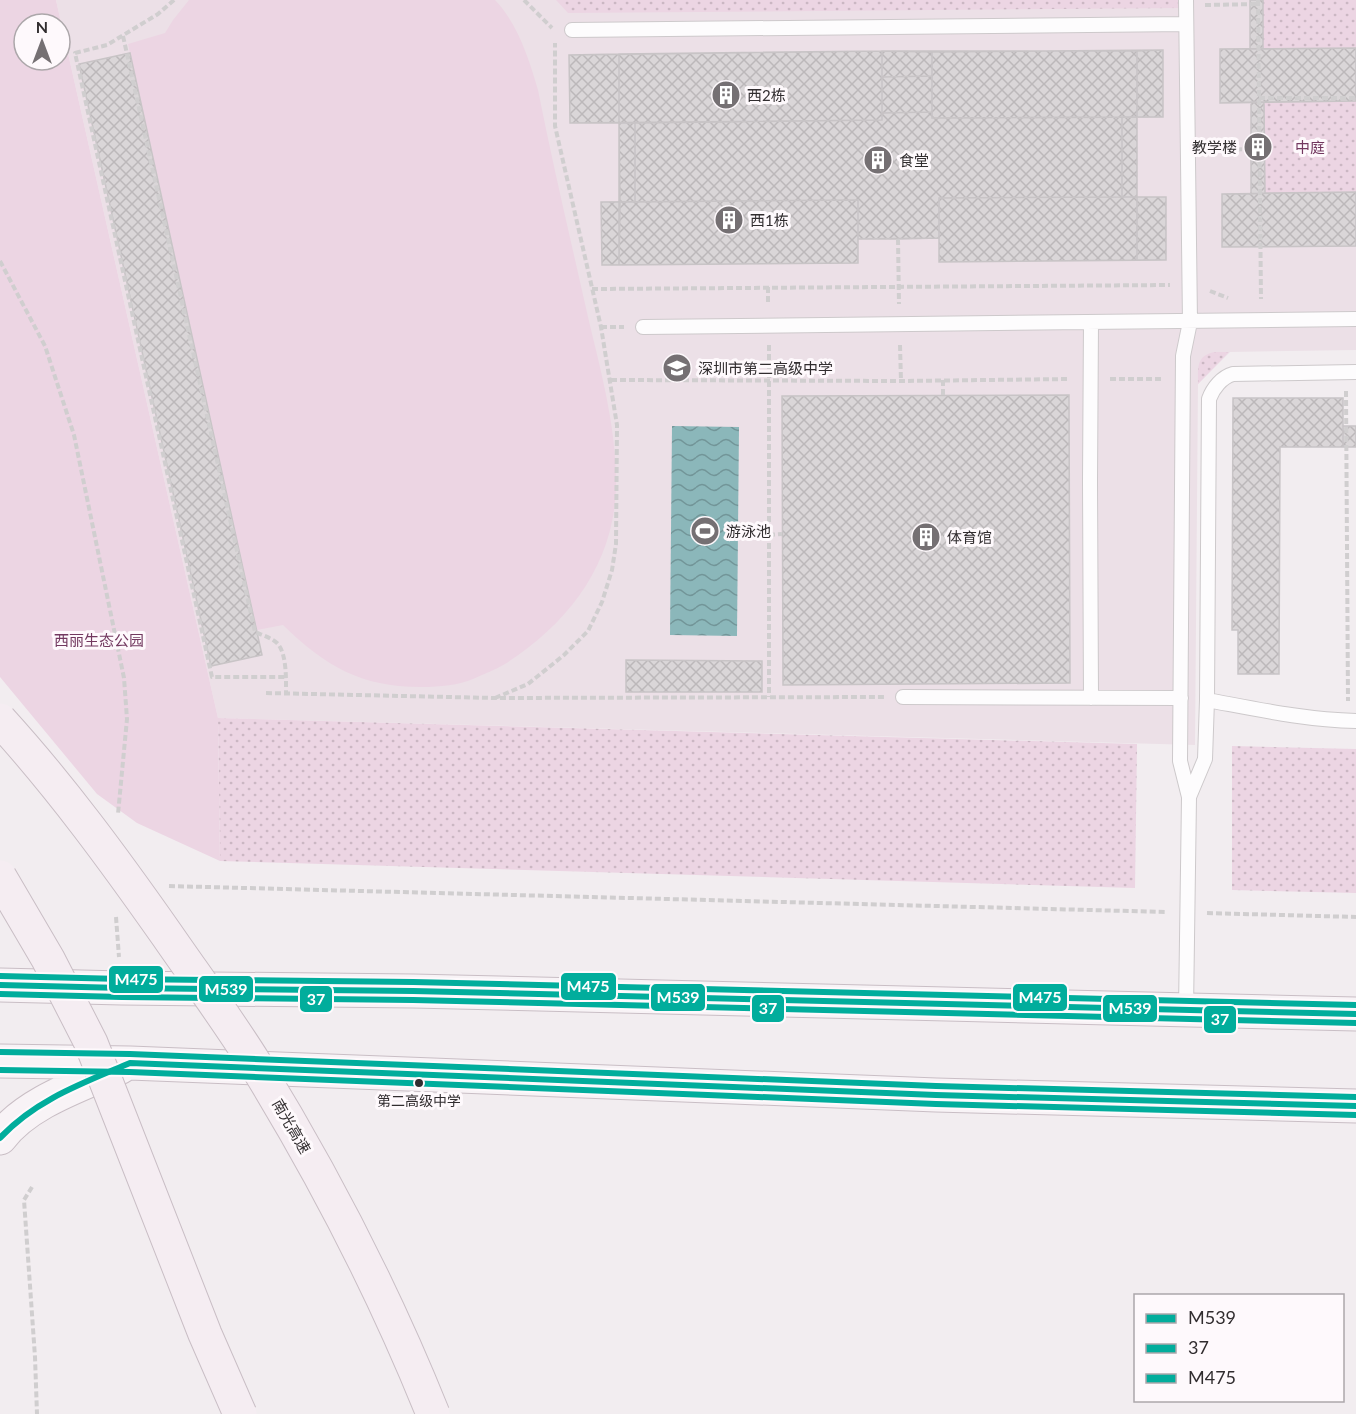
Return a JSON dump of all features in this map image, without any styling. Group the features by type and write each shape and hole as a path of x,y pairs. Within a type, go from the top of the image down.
{"highway":[{"name":"南光高速","path":"0,720 31,754 101,844 194,973 253,1060 292,1124 361,1253 434,1414"},
{"path":"0,877 48,959 91,1043 205,1334 240,1414"}],"main road":[{"path":"0,965 17,973 56,982 122,988"},
{"path":"0,985 413,990 1356,1014"},
{"path":"0,1061 130,1063 936,1095 1356,1106"},
{"path":"0,1138 7,1129 27,1113 62,1093 130,1063"}],"lane":[{"path":"1186,0 1190,322 1183,356 1180,761 1189,796 1186,1011"},
{"path":"572,30 1186,24"},
{"path":"643,327 1356,319"},
{"path":"1091,322 1091,698"},
{"path":"1189,796 1205,759 1209,399 1225,378 1233,374 1351,372"},
{"path":"903,697 1181,698"},
{"path":"1207,699 1269,712 1326,720 1352,721"}],"path":[{"path":"174,0 158,14 107,45 75,53 212,677 285,677"},
{"path":"524,0 555,30"},
{"path":"1218,5 1258,2 1261,299"},
{"path":"123,36 255,632 270,638 279,645 284,660 286,694"},
{"path":"495,698 528,684 564,655 588,631 602,602 612,570 616,544 617,425 611,380 555,126 555,42"},
{"path":"1259,99 1356,98"},
{"path":"1217,150 1260,149"},
{"path":"898,239 899,271"},
{"path":"0,261 45,346 74,435 124,678 127,719 118,823"},
{"path":"592,289 1189,285 1233,300"},
{"path":"1252,299 1271,299"},
{"path":"1351,372 1352,721"},
{"path":"611,380 1183,379"},
{"path":"769,380 769,697"},
{"path":"943,380 943,396"},
{"path":"769,534 782,534"},
{"path":"266,693 495,698 903,697"},
{"path":"160,885 1356,918"},
{"path":"116,917 122,988"},
{"path":"32,1187 24,1200 37,1414"}],"shaded area":[{"name":"深圳市第二高级中学","path":"56,0 1356,0 1356,350 1230,352 1198,384 1195,745 218,718 72,71 72,12 59,12"}],"green space":[{"name":"西丽生态公园","path":"0,0 56,0 59,12 12,12 12,72 72,71 218,718 220,861 137,823 97,794 0,677"},
{"path":"189,0 495,0 503,9 522,42 538,90 603,380 614,444 616,487 607,541 584,589 568,610 528,648 505,664 473,679 436,687 382,684 364,679 330,663 283,625 257,630 128,44 165,33"},
{"path":"556,0 1180,0 1180,8 568,13"},
{"path":"1263,0 1356,0 1356,48 1263,49"},
{"name":"中庭","path":"1356,101 1356,192 1265,193 1264,102"},
{"path":"1214,352 1229,352 1198,384 1198,368 1201,360 1204,356"},
{"path":"218,718 1137,744 1135,888 220,861"},
{"path":"1232,746 1356,749 1356,893 1232,890"}],"water":[{"name":"游泳池","path":"672,426 739,427 737,636 670,635"}],"building":[{"name":"教学楼","path":"1250,0 1263,0 1263,49 1356,48 1356,101 1264,102 1265,193 1356,192 1356,246 1222,247 1222,194 1251,194 1251,102 1220,103 1220,49 1250,49"},
{"path":"1250,0 1263,0 1263,49 1250,49"},
{"path":"1356,48 1356,101 1220,103 1220,49"},
{"path":"1163,50 1163,117 1137,117 1137,51"},
{"path":"1163,50 1163,117 932,118 932,52"},
{"path":"882,51 932,52 932,76 882,77"},
{"name":"西2栋","path":"882,51 882,120 570,123 569,55"},
{"name":"食堂","path":"1137,51 1137,260 939,262 939,238 858,239 858,263 619,265 619,54"},
{"path":"130,53 262,655 211,666 79,64"},
{"path":"619,54 619,123 570,123 569,55"},
{"path":"932,76 932,112 882,113 882,77"},
{"path":"1251,102 1264,102 1265,193 1251,194"},
{"path":"932,112 932,118 1122,117 1122,197 939,198 939,238 898,239 858,239 858,200 635,202 635,123 882,120 882,113"},
{"path":"1122,117 1137,117 1137,197 1122,197"},
{"path":"619,123 635,123 635,202 620,202"},
{"path":"1356,192 1356,246 1222,247 1222,194"},
{"path":"1137,197 1166,197 1166,260 1137,260"},
{"path":"1166,197 1166,260 939,262 939,198"},
{"name":"西1栋","path":"858,200 858,263 602,265 601,202"},
{"path":"601,202 620,202 619,265 602,265"},
{"name":"体育馆","path":"1069,395 1070,683 783,685 782,396"},
{"path":"1233,398 1343,398 1343,447 1280,447 1279,674 1238,674 1238,630 1232,630"},
{"path":"1343,426 1356,426 1356,447 1343,447"},
{"path":"626,660 762,661 762,692 626,692"}],"transit line":[{"name":"M475","path":"0,976 413,982 1356,1005"},
{"name":"M539","path":"0,985 413,991 1356,1014"},
{"name":"37","path":"0,994 413,1000 1356,1023"},
{"name":"M475","path":"0,1052 130,1054 936,1086 1356,1097"},
{"name":"M539","path":"0,1138 28,1113 44,1103 130,1063 936,1095 1356,1106"},
{"name":"37","path":"0,1070 130,1072 936,1104 1356,1115"}],"place":[{"name":"西2栋","path":"726,95"},
{"name":"教学楼","path":"1258,147"},
{"name":"食堂","path":"878,160"},
{"name":"西1栋","path":"729,220"},
{"name":"深圳市第二高级中学","path":"677,368"},
{"name":"游泳池","path":"705,531"},
{"name":"体育馆","path":"926,537"},
{"name":"第二高级中学","path":"419,1083"}]}
